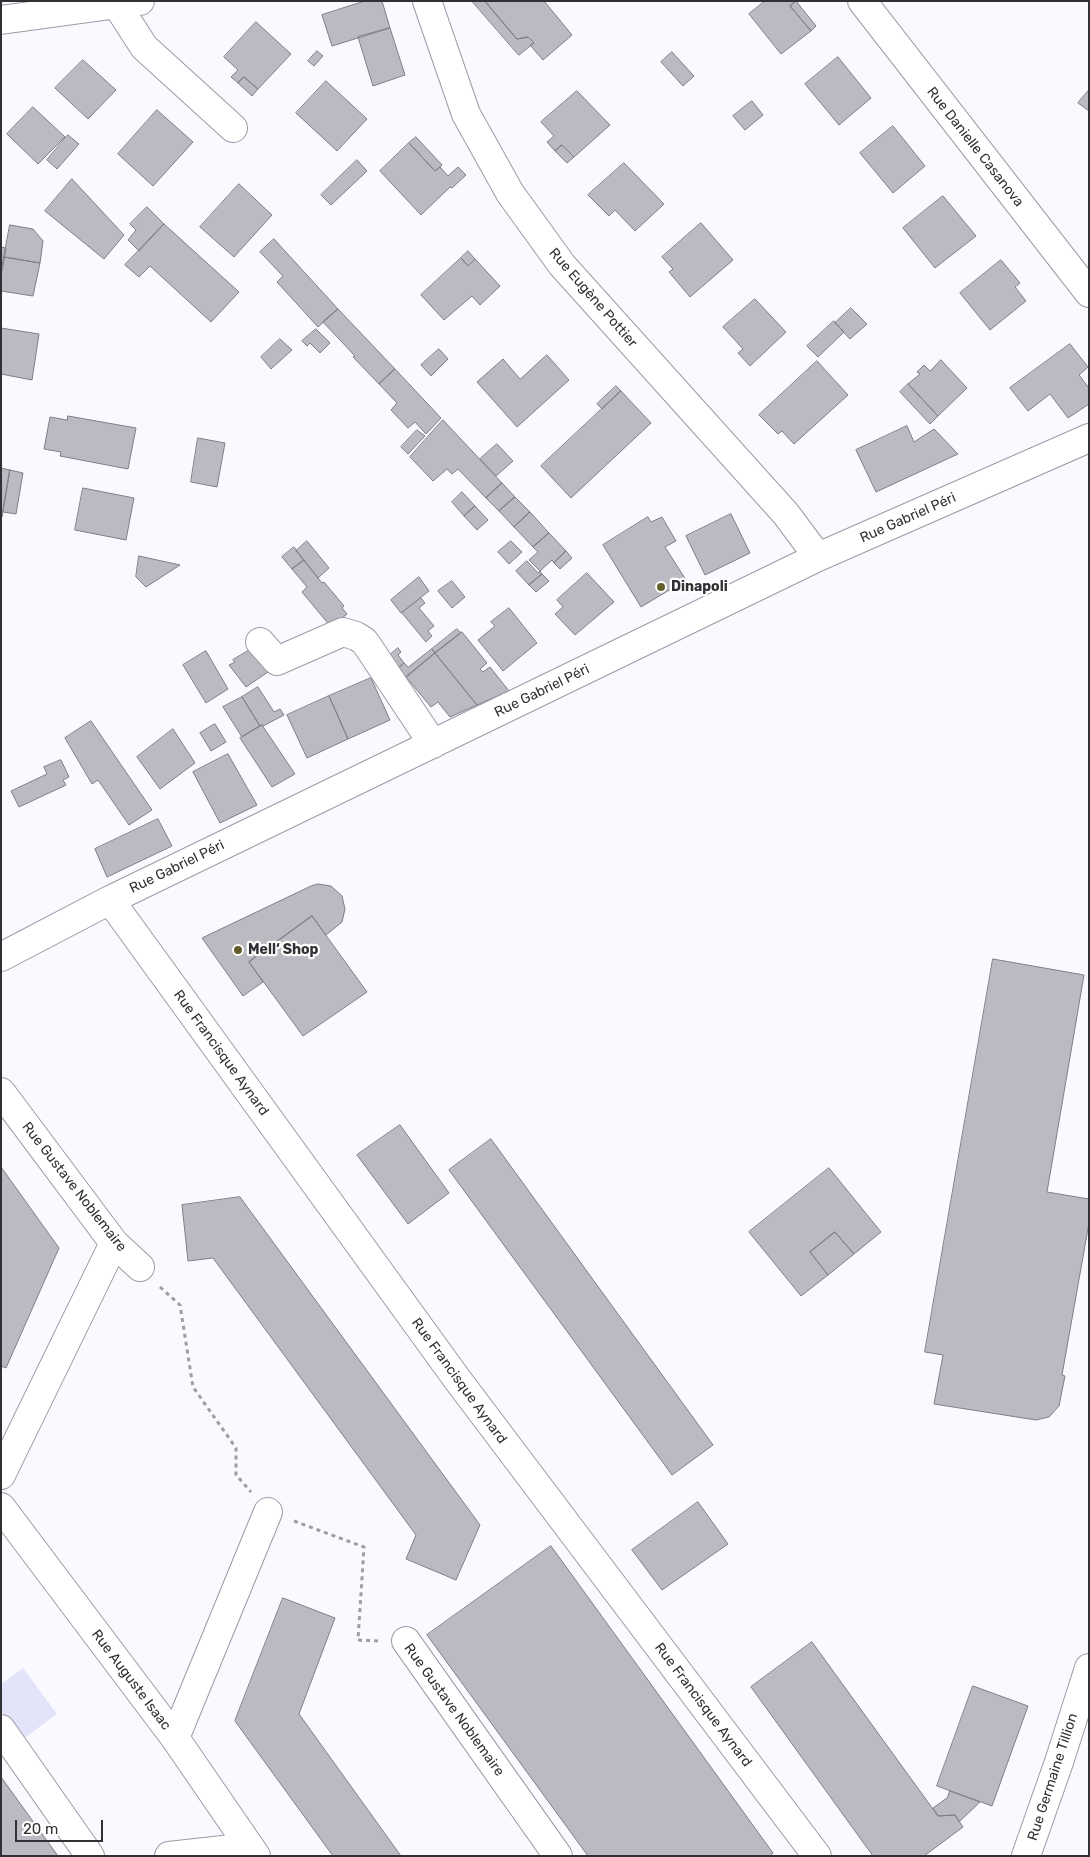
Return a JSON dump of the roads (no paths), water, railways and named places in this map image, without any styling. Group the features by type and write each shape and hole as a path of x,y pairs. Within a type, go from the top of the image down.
{"street":[{"name":"Rue Eugène Pottier","path":"427,1 466,114 510,193 562,265 786,514 818,557"},
{"name":"Rue Danielle Casanova","path":"862,1 1089,293"},
{"path":"1,20 57,7 128,3 144,47 233,128"},
{"name":"Rue Gabriel Péri","path":"1,957 110,900 818,557 1089,438"},
{"path":"260,642 276,661 343,632 356,636 364,641 369,648 433,744"},
{"name":"Rue Francisque Aynard","path":"110,900 457,1379 817,1856"},
{"name":"Rue Gustave Noblemaire","path":"1,1092 114,1243 140,1267"},
{"path":"1,1475 114,1243"},
{"name":"Rue Auguste Isaac","path":"1,1507 175,1738 253,1851"},
{"path":"175,1738 268,1512"},
{"name":"Rue Gustave Noblemaire","path":"406,1641 558,1856"},
{"name":"Rue Germaine Tillion","path":"1026,1856 1089,1668"},
{"path":"1,1729 90,1856"},
{"path":"169,1856 253,1851"}],"place":[{"name":"Dinapoli","path":"661,587"},
{"name":"Mell‘ Shop","path":"238,950"}]}
